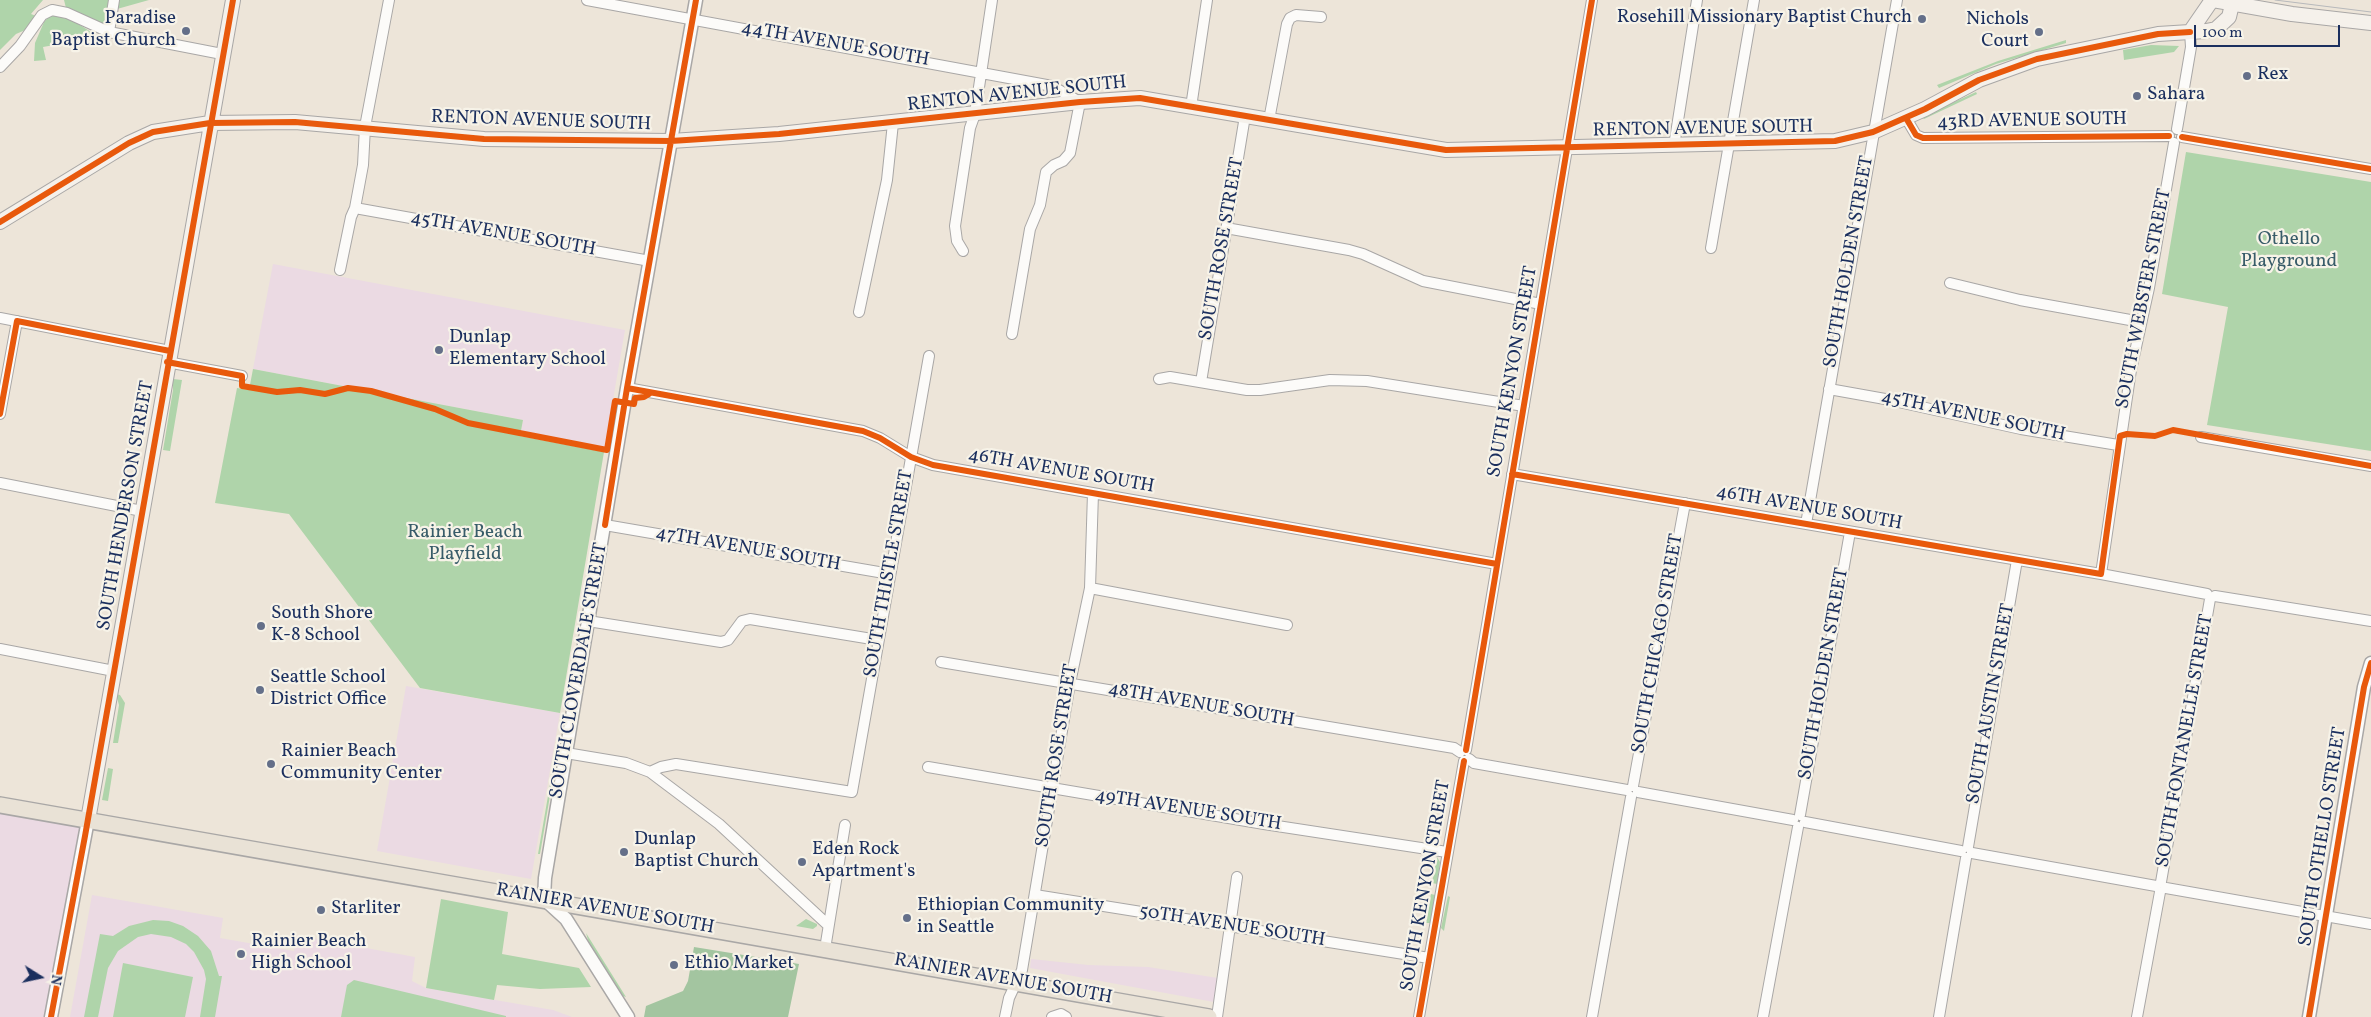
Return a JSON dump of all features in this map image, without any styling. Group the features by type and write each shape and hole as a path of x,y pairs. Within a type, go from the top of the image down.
{"main road":[{"name":"SOUTH HENDERSON STREET","path":"88,820 232,0"},
{"path":"2190,32 2212,0 2311,17 2371,23"},
{"name":"RENTON AVENUE SOUTH","path":"0,222 129,143 153,132 210,123 295,122 484,139 671,141 779,134 1080,102 1140,98 1446,150 1835,141 1873,132 1906,118 1979,80 2037,59 2150,36 2206,31 2222,25 2229,17 2232,2"},
{"name":"RAINIER AVENUE SOUTH","path":"0,805 1209,1017"}],"street":[{"path":"109,32 114,0"},
{"path":"340,270 351,217 356,208 363,165 365,127 389,0"},
{"name":"44TH AVENUE SOUTH","path":"586,0 1052,86 1080,102"},
{"name":"SOUTH CLOVERDALE STREET","path":"544,899 566,753 627,388 696,0"},
{"path":"964,251 957,241 955,226 970,128 975,114 982,72 992,0"},
{"path":"1191,107 1207,0"},
{"name":"SOUTH KENYON STREET","path":"1419,1017 1592,0"},
{"path":"1674,146 1697,0"},
{"path":"1711,248 1754,0"},
{"name":"SOUTH HOLDEN STREET","path":"1806,524 1897,0"},
{"path":"0,67 20,46 42,15 52,10 67,12 109,32 222,54"},
{"path":"1269,120 1287,24 1290,18 1296,15 1320,17"},
{"name":"SOUTH WEBSTER STREET","path":"2101,574 2118,446 2176,136 2191,47 2190,32"},
{"path":"1012,334 1030,229 1040,205 1046,172 1054,165 1063,161 1070,152 1080,102"},
{"name":"SOUTH ROSE STREET","path":"1201,382 1245,116"},
{"name":"43RD AVENUE SOUTH","path":"1906,118 1916,135 1923,138 2176,136 2371,169"},
{"path":"859,312 887,180 893,122"},
{"name":"45TH AVENUE SOUTH","path":"356,208 650,261"},
{"path":"1226,228 1349,250 1363,254 1423,281 1541,304"},
{"path":"1950,284 2020,300 2141,322"},
{"path":"0,318 242,376"},
{"path":"0,414 17,321"},
{"name":"SOUTH THISTLE STREET","path":"650,772 661,766 676,764 852,792 929,356"},
{"path":"1158,379 1170,377 1260,390 1330,380 1367,381 1524,406"},
{"name":"46TH AVENUE SOUTH","path":"627,388 863,431 880,438 911,457 934,465 1497,564"},
{"name":"45TH AVENUE SOUTH","path":"1828,389 1885,399 2021,429 2118,446"},
{"path":"2202,437 2371,466"},
{"name":"46TH AVENUE SOUTH","path":"1512,474 2101,574 2211,596 2371,621"},
{"path":"0,483 142,511"},
{"name":"SOUTH ROSE STREET","path":"1005,1017 1009,998 1022,970 1070,683 1090,588 1093,492"},
{"name":"SOUTH CHICAGO STREET","path":"1592,1017 1685,503"},
{"name":"47TH AVENUE SOUTH","path":"605,525 890,574"},
{"name":"SOUTH HOLDEN STREET","path":"1763,1017 1850,532"},
{"name":"SOUTH AUSTIN STREET","path":"1939,1017 2017,560"},
{"path":"1090,588 1287,625"},
{"name":"SOUTH FONTANELLE STREET","path":"2137,1017 2211,596"},
{"path":"588,622 725,642 742,621 750,619 878,640"},
{"path":"0,649 114,671"},
{"name":"48TH AVENUE SOUTH","path":"940,662 1454,748 1474,763 2371,924"},
{"name":"SOUTH OTHELLO STREET","path":"2309,1017 2364,686 2371,663"},
{"path":"566,753 626,763 650,772 719,824 828,925"},
{"name":"49TH AVENUE SOUTH","path":"928,767 1052,789 1447,852"},
{"name":"SOUTH HENDERSON STREET","path":"51,1017 88,820"},
{"path":"825,949 845,825"},
{"path":"1216,1017 1237,877"},
{"name":"50TH AVENUE SOUTH","path":"1035,894 1429,958"},
{"path":"544,899 566,919 628,1017"}],"shaded area":[{"name":"Dunlap Elementary School","path":"273,264 625,330 604,452 520,436 523,420 253,369"},
{"path":"406,686 560,713 531,879 377,851"},
{"path":"0,809 84,824 49,1017 0,1017"},
{"name":"Rainier Beach High School","path":"92,895 223,918 220,938 294,951 295,935 415,957 412,981 426,988 553,1010 572,1017 70,1017"},
{"path":"1031,959 1088,965 1148,967 1218,978 1214,1002 1030,968"}],"green space":[{"path":"0,0 43,0 31,14 36,16 30,28 16,34 0,50"},
{"path":"64,0 110,0 106,25 98,24 66,8"},
{"path":"119,0 149,0 117,9"},
{"path":"50,15 72,20 99,37 43,47 46,60 34,61 35,43 44,22"},
{"path":"2066,40 2066,43 1996,64 1939,88 1937,85 1998,61"},
{"path":"2151,45 2179,46 2174,52 2124,60 2123,50"},
{"path":"1976,92 1977,94 1924,119 1922,117"},
{"name":"Othello Playground","path":"2186,152 2371,182 2371,451 2207,425 2228,307 2162,294"},
{"name":"Rainier Beach Playfield","path":"253,369 523,420 520,436 604,452 560,713 420,688 289,514 215,503 237,388 249,390"},
{"path":"173,379 182,380 170,451 163,450 173,390"},
{"path":"116,694 120,695 125,703 118,743 113,743 119,705"},
{"path":"554,761 559,761 557,772 553,778 540,854 538,854"},
{"path":"108,768 113,769 108,801 102,800"},
{"path":"1437,857 1440,862 1437,884 1432,883"},
{"path":"1431,894 1435,895 1430,923 1426,923"},
{"path":"1448,896 1450,897 1444,931 1441,928"},
{"path":"441,899 508,912 502,954 579,968 591,987 540,989 497,985 494,1000 426,988"},
{"path":"806,919 817,924 817,926 813,929 796,926"},
{"path":"153,920 169,921 183,926 198,936 211,951 219,976 222,976 215,1017 200,1017 206,979 204,970 194,952 186,944 171,937 151,934 138,937 118,951 108,968 98,1017 84,1017 100,934 113,936 129,926"},
{"path":"586,933 626,997 623,996 589,944"},
{"path":"694,947 799,964 788,1017 644,1017 646,1006 683,991 688,981"},
{"path":"123,963 193,977 185,1017 113,1017"},
{"path":"354,980 506,1017 341,1017 347,985"}],"tram line":[{"path":"2275,0 2371,12"}],"cycle path":[{"path":"51,1017 85,836 233,0"},
{"path":"605,525 627,388 696,0"},
{"path":"1466,750 1592,0"},
{"path":"0,222 129,143 153,132 210,123 295,122 484,139 671,141 779,134 1080,102 1140,98 1446,150 1835,141 1873,132 1925,109 1979,80 2037,59 2158,34 2190,32"},
{"path":"1906,118 1916,135 1923,138 2169,136"},
{"path":"2182,137 2371,169"},
{"path":"0,414 17,321 170,351"},
{"path":"167,362 242,376 242,386 277,392 300,390 325,394 348,388 371,391 435,409 468,423 607,450 615,401 634,404 635,398 644,397 649,394"},
{"path":"627,388 863,431 880,438 911,457 933,465 1497,564"},
{"path":"1512,474 2101,574 2120,436 2127,434 2155,436 2173,430 2371,466"},
{"path":"2309,1017 2364,687 2371,663"},
{"path":"1419,1017 1464,761"}],"place":[{"name":"Rosehill Missionary Baptist Church","path":"1922,19"},
{"name":"Paradise Baptist Church","path":"186,31"},
{"name":"Nichols Court","path":"2039,32"},
{"name":"Rex","path":"2247,76"},
{"name":"Sahara","path":"2137,96"},
{"name":"Dunlap Elementary School","path":"439,350"},
{"name":"South Shore K-8 School","path":"261,626"},
{"name":"Seattle School District Office","path":"260,690"},
{"name":"Rainier Beach Community Center","path":"271,764"},
{"name":"Dunlap Baptist Church","path":"624,852"},
{"name":"Eden Rock Apartment's","path":"802,862"},
{"name":"Starliter","path":"321,910"},
{"name":"Ethiopian Community in Seattle","path":"907,918"},
{"name":"Rainier Beach High School","path":"241,954"},
{"name":"Ethio Market","path":"674,965"}]}
